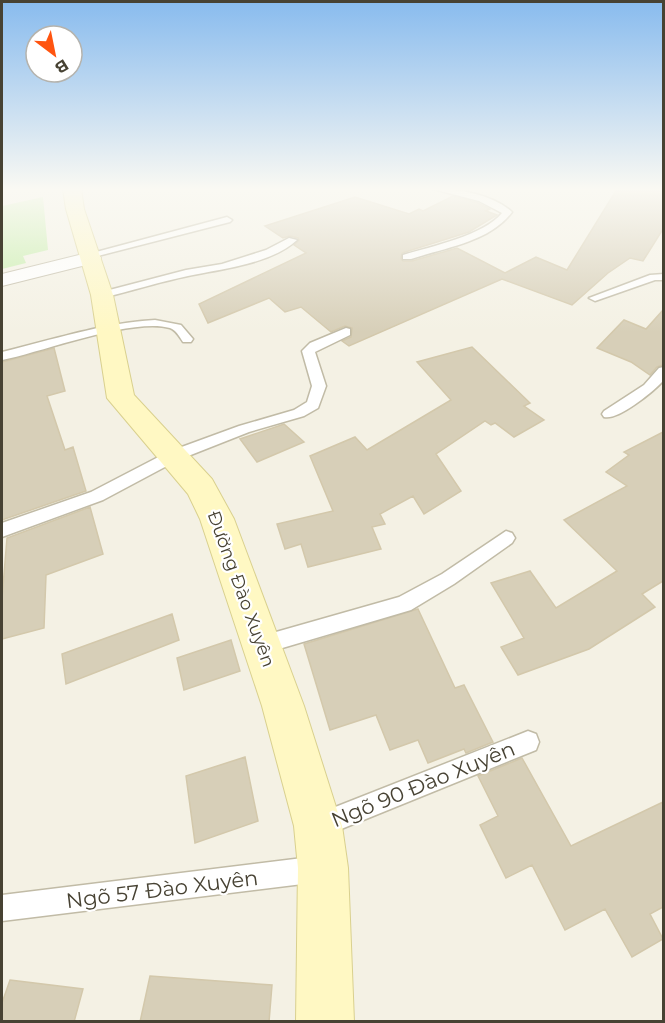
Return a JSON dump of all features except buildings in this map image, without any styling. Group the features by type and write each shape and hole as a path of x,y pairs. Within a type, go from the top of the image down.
{"street":[{"name":"Đường Đào Xuyên","path":"84,237 102,295 121,398 201,487 217,519 283,705 318,826 322,868 325,1022"},
{"path":"2,280 90,256"}],"lane":[{"path":"90,256 163,237"},
{"path":"407,257 465,237"},
{"path":"102,295 186,273 232,265 270,252 292,240"},
{"path":"595,298 654,277 663,277"},
{"path":"2,356 107,330 143,325 170,324 181,329 187,339"},
{"path":"2,531 98,496 173,456 244,429 299,413 314,405 319,386 308,351 346,332"},
{"path":"609,414 649,388 663,371"},
{"path":"262,645 404,604 448,579 506,538"},
{"name":"Ngõ 90 Đào Xuyên","path":"318,826 528,742"},
{"name":"Ngõ 57 Đào Xuyên","path":"2,908 322,868"}],"green space":[{"path":"2,237 47,237 48,250 23,256 26,263 2,269"}]}
